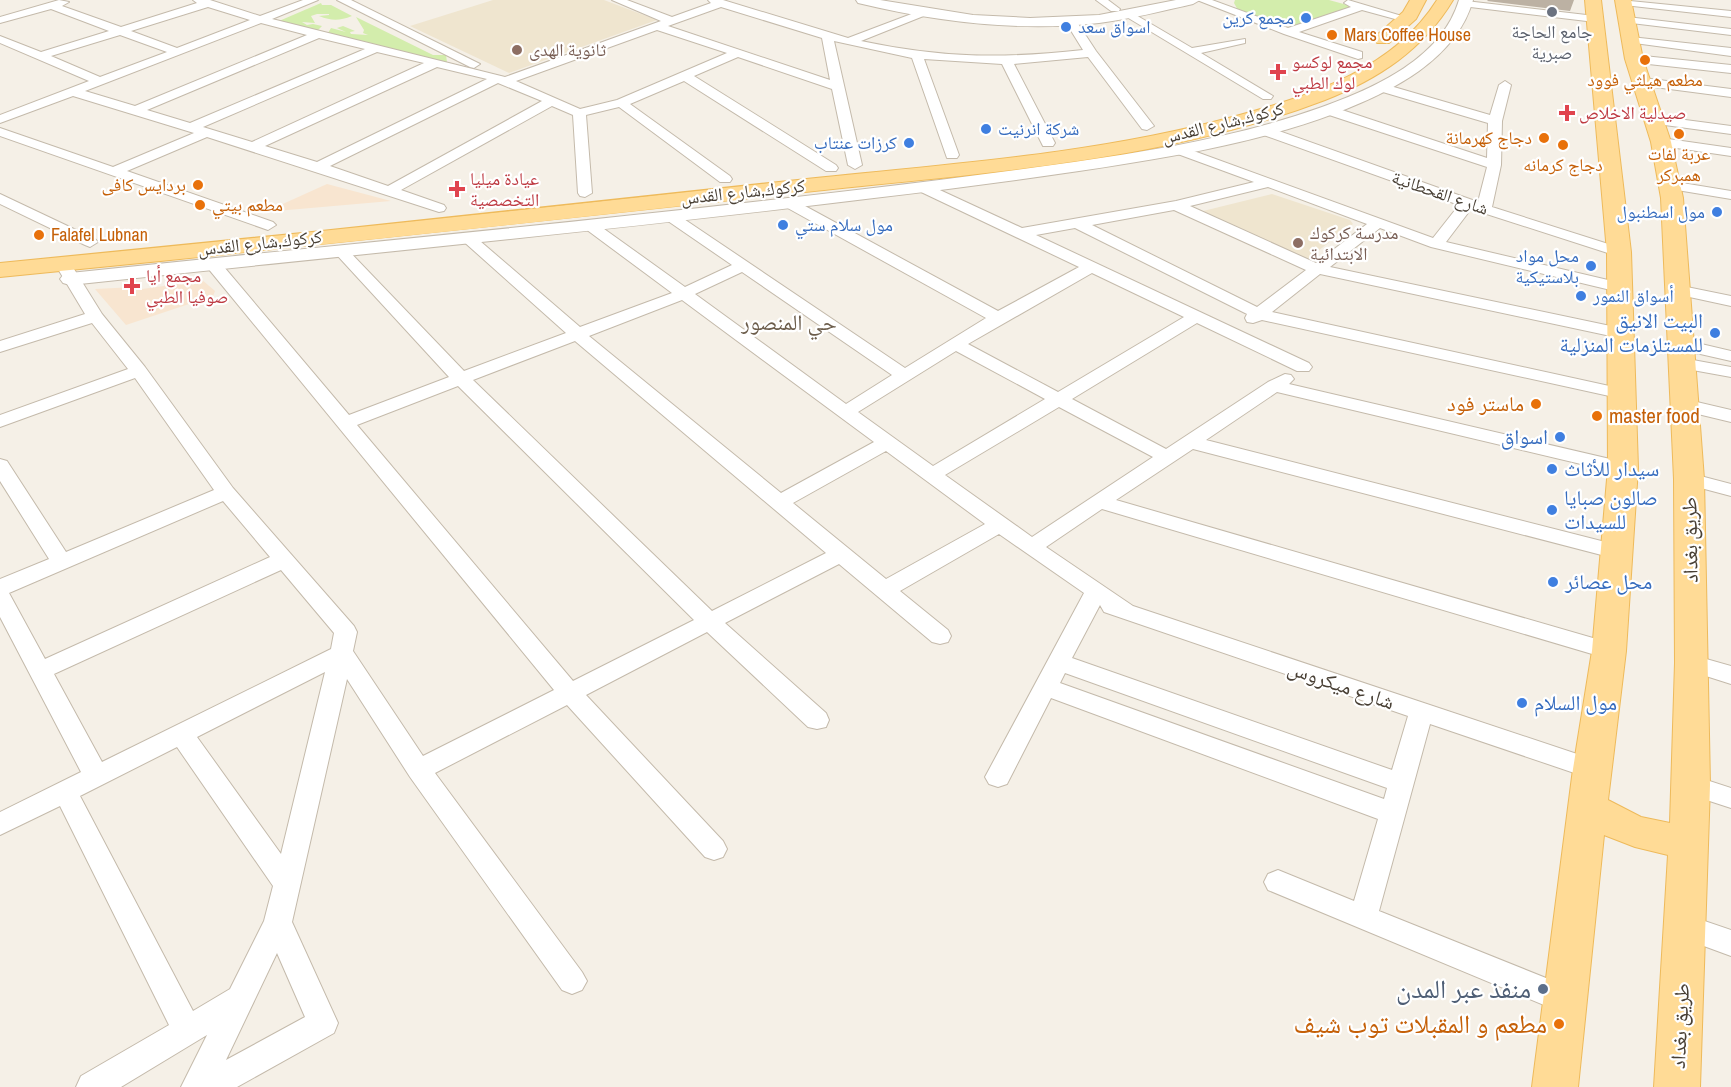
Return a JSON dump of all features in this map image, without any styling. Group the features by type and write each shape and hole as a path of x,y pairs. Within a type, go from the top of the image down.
{"main road":[{"name":"كركوك,شارع القدس","path":"0,251 855,165 926,172 952,154 1147,126 1267,96 1323,74 1358,55 1406,19 1418,0"},
{"name":"كركوك,شارع القدس","path":"0,270 66,271 926,172 1096,150 1210,128 1300,102 1335,89 1362,76 1411,43 1439,12 1445,0"},
{"path":"1555,1087 1587,807 1609,651 1623,468 1618,252 1621,28"},
{"name":"طريق بغداد","path":"1621,28 1658,131 1671,192 1689,479 1691,785 1677,1087"},
{"path":"1385,37 1411,43"},
{"path":"1587,807 1616,824 1647,836 1688,842"}],"street":[{"path":"0,20 70,0"},
{"path":"0,118 311,0"},
{"path":"342,0 502,79 579,113 621,103 738,53"},
{"path":"617,0 672,21"},
{"path":"863,0 922,13 983,19 1071,21 1130,14 1193,0"},
{"path":"887,0 949,10 1015,16 1068,15 1115,9 1158,0"},
{"path":"1101,0 1115,9"},
{"path":"1203,0 1288,33 1358,55"},
{"path":"1340,0 1406,19"},
{"path":"40,56 203,2 261,20 502,79"},
{"path":"318,167 502,79 672,21 717,2 827,36 917,55 1006,61 1091,53"},
{"path":"66,271 213,264 588,225 789,203 926,172 1180,150 1263,130 1328,110 1380,87 1411,69 1439,46 1458,21 1466,2 1621,28 1731,52"},
{"path":"52,6 176,51"},
{"path":"1288,33 1361,7"},
{"path":"850,41 922,13"},
{"path":"1130,14 1267,96"},
{"path":"1621,28 1731,14"},
{"path":"1071,21 1091,53 1147,126"},
{"path":"657,26 839,87"},
{"path":"1621,28 1731,32"},
{"path":"1621,28 1731,69"},
{"path":"1621,28 1731,93"},
{"path":"135,111 318,34"},
{"path":"827,36 855,165"},
{"path":"0,39 98,80"},
{"path":"1190,52 1240,41"},
{"path":"191,128 374,49"},
{"path":"917,55 952,154"},
{"path":"1006,61 1048,142"},
{"path":"253,147 435,63"},
{"path":"685,76 831,168"},
{"path":"1484,209 1494,165 1495,122 1505,85"},
{"path":"1380,87 1495,122"},
{"path":"71,91 318,167 439,208"},
{"path":"387,192 552,100"},
{"path":"0,103 20,111"},
{"path":"621,103 724,179"},
{"path":"1328,110 1494,165"},
{"path":"579,113 585,193"},
{"name":"شارع القحطانية","path":"1263,130 1468,204 1618,252"},
{"path":"1658,131 1731,130"},
{"path":"1658,131 1731,152"},
{"path":"0,132 268,225"},
{"path":"115,171 206,133"},
{"path":"1180,150 1376,224 1436,244 1619,287"},
{"path":"926,172 1022,233 1303,368 1031,547"},
{"path":"1022,233 1176,205 1267,183"},
{"path":"1671,192 1721,202 1731,195"},
{"path":"0,198 90,242"},
{"path":"789,203 998,318"},
{"path":"1436,244 1468,204"},
{"path":"1176,205 1317,269 1620,333"},
{"path":"0,216 20,207"},
{"path":"670,216 905,376"},
{"path":"1077,223 1259,314 1623,394"},
{"path":"1233,334 1376,224"},
{"name":"شارع ميكروس","path":"588,225 1031,547 1094,596 1125,611 1592,769"},
{"path":"468,238 577,334 940,636"},
{"path":"340,250 460,378 710,621 817,720"},
{"path":"213,264 570,693 714,849"},
{"path":"344,423 683,294 743,266"},
{"path":"846,412 998,318 1092,267"},
{"path":"66,271 95,316 139,371 226,492 346,632 278,922 197,1087"},
{"path":"1677,290 1731,301"},
{"path":"0,347 95,316"},
{"path":"932,475 1196,316"},
{"path":"956,344 1167,457"},
{"path":"1681,353 1729,364"},
{"path":"0,421 139,371"},
{"path":"1274,386 1623,468"},
{"path":"1684,405 1731,416"},
{"path":"1190,442 1617,552"},
{"path":"779,502 887,443"},
{"path":"0,465 8,493 62,561"},
{"path":"1689,479 1731,490"},
{"path":"0,588 226,492"},
{"path":"1099,502 1609,651"},
{"path":"884,590 1000,525"},
{"path":"419,770 841,554"},
{"path":"40,671 283,560"},
{"path":"0,596 96,776"},
{"path":"998,777 1094,596"},
{"path":"0,824 342,653"},
{"path":"342,653 419,770 572,981"},
{"path":"1059,662 1401,783"},
{"path":"1692,663 1731,675"},
{"path":"1046,687 1392,813"},
{"path":"1364,915 1421,712"},
{"path":"182,733 287,885"},
{"path":"1691,785 1731,798"},
{"path":"65,791 187,1030"},
{"path":"1278,882 1364,915 1566,1000"},
{"path":"207,1087 323,1023 278,922"},
{"path":"1684,926 1731,943"},
{"path":"92,1087 241,997"}],"shaded area":[{"name":"ثانوية الهدى","path":"493,0 604,0 657,20 509,73 410,26"},
{"path":"327,184 391,201 265,212"},
{"name":"مدرسة كركوك الابتدائية","path":"1272,194 1350,220 1353,224 1305,261 1199,212"},
{"path":"201,279 215,291 213,296 126,325 95,289 135,287 142,289 164,286 171,282"}],"green space":[{"path":"1235,0 1329,0 1351,6 1331,15 1296,25 1297,27 1284,23 1278,25 1239,12 1234,3"},
{"path":"321,3 331,5 352,16 336,20 319,16 329,14 317,14 311,16 315,23 302,22 307,25 322,26 317,31 279,21"},
{"path":"356,17 433,55 446,55 447,62 444,64 328,33 331,28 346,32 337,28 343,26 355,31 350,32 351,34 368,35 363,33 364,30"}],"place":[{"name":"جامع الحاجة صبرية","path":"1552,12"},
{"name":"مجمع كرين","path":"1306,18"},
{"name":"اسواق سعد","path":"1066,27"},
{"name":"Mars Coffee House","path":"1332,35"},
{"name":"ثانوية الهدى","path":"517,50"},
{"name":"مطعم هيلثي فوود","path":"1645,60"},
{"name":"مجمع لوكسو لوك الطبي","path":"1278,72"},
{"name":"صيدلية الاخلاص","path":"1567,113"},
{"name":"شركة انرنيت","path":"986,129"},
{"name":"عربة لفات همبركر","path":"1679,134"},
{"name":"دجاج كهرمانة","path":"1544,138"},
{"name":"كرزات عنتاب","path":"909,143"},
{"name":"دجاج كرمانه","path":"1563,145"},
{"name":"بردايس کافى","path":"198,185"},
{"name":"عيادة ميليا التخصصية","path":"457,189"},
{"name":"مطعم بيتي","path":"200,205"},
{"name":"مول اسطنبول","path":"1717,212"},
{"name":"مول سلام ستي","path":"783,225"},
{"name":"Falafel Lubnan","path":"39,235"},
{"name":"مدرسة كركوك الابتدائية","path":"1298,243"},
{"name":"محل مواد بلاستيكية","path":"1591,266"},
{"name":"مجمع أيا صوفيا الطبي","path":"132,286"},
{"name":"أسواق النمور","path":"1581,296"},
{"name":"البيت الانيق للمستلزمات المنزلية","path":"1715,333"},
{"name":"ماستر فود","path":"1536,404"},
{"name":"master food","path":"1597,416"},
{"name":"اسواق","path":"1560,437"},
{"name":"سيدار للأثاث","path":"1552,469"},
{"name":"صالون صبايا للسيدات","path":"1552,510"},
{"name":"محل عصائر","path":"1553,582"},
{"name":"مول السلام","path":"1522,703"},
{"name":"منفذ عبر المدن","path":"1543,989"},
{"name":"مطعم و المقبلات توب شيف","path":"1559,1024"}],"district":[{"name":"حي المنصور","path":"789,322"}]}
